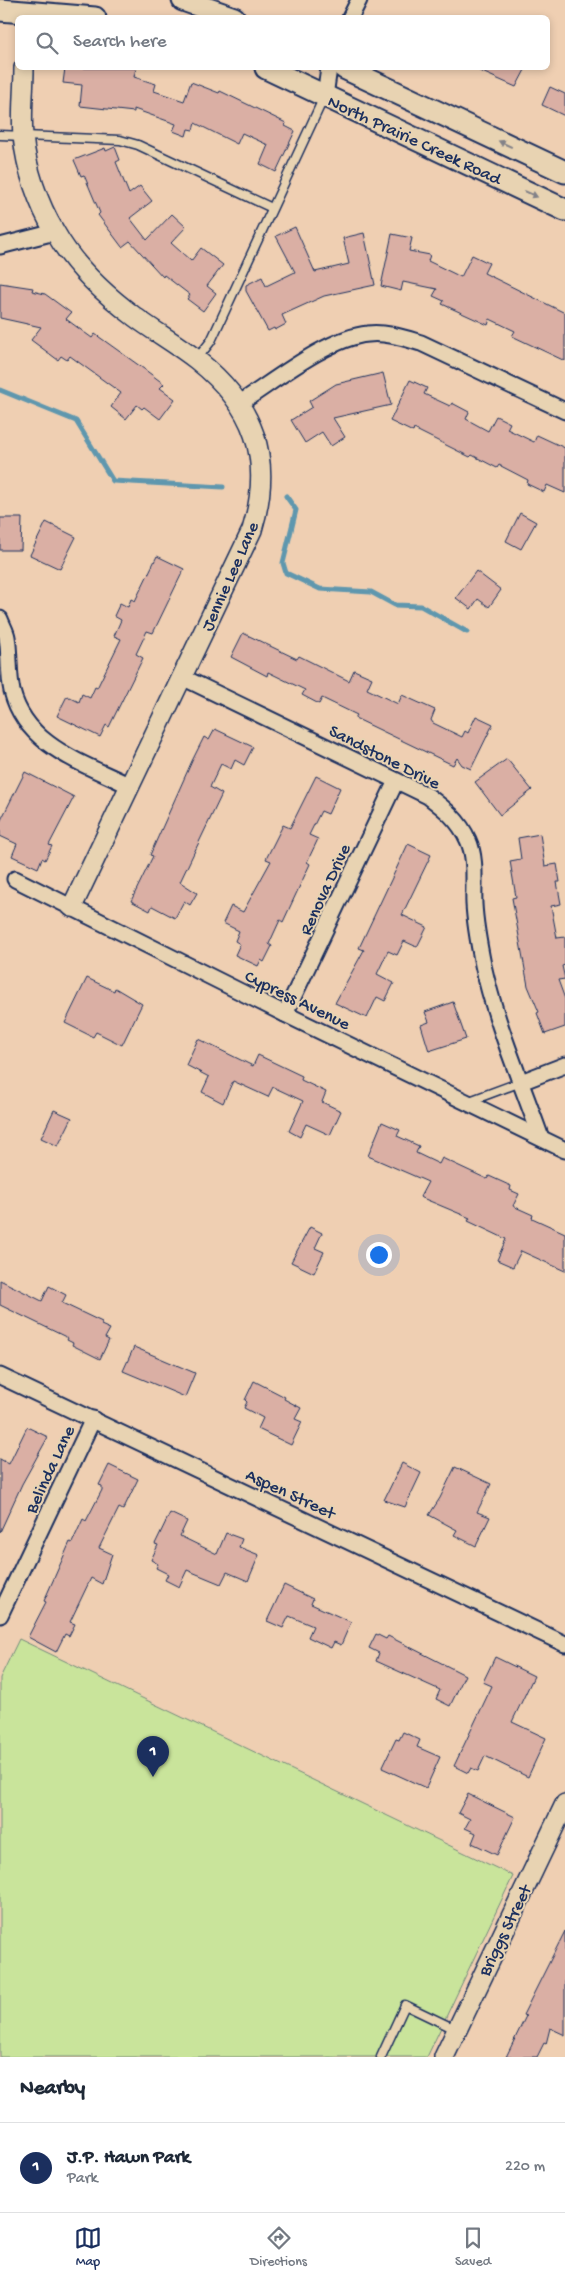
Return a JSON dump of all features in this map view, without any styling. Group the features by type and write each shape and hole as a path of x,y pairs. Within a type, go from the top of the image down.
{"main road":[{"path":"183,0 226,15"},
{"path":"0,10 26,10 69,15"},
{"name":"North Prairie Creek Road","path":"270,70 565,210"},
{"name":"North Prairie Creek Road","path":"348,70 565,172"}],"street":[{"path":"351,15 358,0"},
{"name":"Jennie Lee Lane","path":"24,70 23,135 29,168 37,193 55,232 75,261 105,293 196,360 220,380 240,403 252,428 259,452 262,477 259,508 241,556 72,907"},
{"path":"324,96 329,70"},
{"path":"0,246 55,232"},
{"path":"240,403 325,349 346,339 368,334 396,335 421,343 565,411"},
{"path":"0,619 7,636 8,665 12,692 22,717 34,733 51,747 130,786"},
{"name":"Sandstone Drive","path":"182,677 428,796 459,822 469,842 473,859 475,914 483,966 541,1138"},
{"name":"Renova Drive","path":"285,1014 396,780"},
{"name":"Cypress Avenue","path":"15,879 285,1014 565,1150"},
{"path":"521,1082 565,1065"},
{"name":"Aspen Street","path":"0,1376 565,1644"},
{"name":"Belinda Lane","path":"0,1615 93,1419"},
{"name":"Briggs Street","path":"444,2057 565,1804"}],"lane":[{"path":"196,360 211,341 324,96"},
{"path":"0,134 120,140 138,145 272,208"},
{"path":"466,1102 521,1082"},
{"path":"381,2057 405,2005 457,2030"}],"green space":[{"path":"19,1639 513,1876 427,2057 0,2057 0,1678"}],"building":[{"path":"65,70 136,70 134,77 156,84 154,91 184,101 191,82 219,93 220,91 286,123 285,126 295,131 276,172 260,164 268,145 242,133 237,144 195,123 193,130 188,129 186,136 173,131 176,124 134,109 134,112 80,106 82,85 63,83"},
{"path":"478,70 525,70 516,87"},
{"path":"550,87 565,94 565,116 542,105"},
{"path":"115,147 120,160 116,162 129,194 140,186 152,201 130,218 147,240 172,214 186,227 171,243 191,261 201,248 223,265 207,286 216,293 203,311 187,299 190,295 164,275 163,277 130,241 122,247 98,215 100,213 84,175 81,176 74,160 105,148 106,151"},
{"path":"295,227 315,272 349,264 343,238 364,233 375,285 324,296 282,315 286,324 275,330 274,328 268,331 246,291 246,285 262,277 266,286 295,272 276,236"},
{"path":"392,234 412,238 409,251 430,255 428,261 461,277 472,255 489,263 484,273 565,313 565,361 512,336 515,331 490,319 488,325 442,304 444,301 433,296 437,289 403,282 401,291 381,286"},
{"path":"0,283 33,288 32,291 45,294 71,313 66,319 92,338 95,334 164,384 160,388 175,399 160,419 144,407 142,409 137,405 126,419 111,407 121,393 70,356 67,360 61,356 58,360 31,340 41,327 0,318"},
{"path":"383,373 391,405 333,418 345,437 331,446 322,432 305,443 291,420 312,407 309,401 336,384"},
{"path":"410,380 427,388 424,394 450,406 452,403 469,412 466,419 488,431 496,416 510,423 507,429 534,442 537,435 565,448 565,493 547,485 544,492 527,484 528,480 499,465 497,468 472,455 470,457 414,429 413,432 390,421"},
{"path":"520,513 536,522 521,549 506,541"},
{"path":"0,518 22,518 21,550 0,550"},
{"path":"46,522 76,537 60,569 30,555"},
{"path":"157,556 184,569 153,633 147,631 136,654 143,658 109,727 106,725 100,737 57,716 67,696 79,702 82,694 90,698 95,687 97,688 121,639 114,636 121,620 114,616 120,603 128,607 131,599 135,601"},
{"path":"476,571 501,590 489,607 478,599 471,609 456,598"},
{"path":"243,633 297,659 299,656 349,681 354,670 372,678 367,689 398,704 402,695 435,710 431,720 433,723 462,737 465,731 468,733 476,716 493,724 471,769 462,765 457,758 453,765 355,718 357,715 322,698 319,704 302,695 305,690 268,672 267,676 231,657"},
{"path":"215,729 253,747 244,765 235,760 231,769 221,764 210,787 222,794 180,882 197,893 190,905 184,901 175,918 152,906 150,911 131,901 153,856 150,855 192,761 204,737 209,740"},
{"path":"507,759 532,790 500,815 475,782"},
{"path":"25,772 74,797 49,845 52,846 45,860 42,858 38,868 12,856 17,844 0,836 0,822"},
{"path":"316,776 340,788 328,814 321,811 309,835 318,839 307,862 310,864 283,922 280,920 269,944 272,946 264,962 261,960 258,966 235,955 240,944 235,941 239,931 223,923 231,906 243,912 271,861 266,859 283,825 290,828"},
{"path":"540,834 545,866 557,864 560,882 557,882 561,904 551,906 557,938 565,937 565,965 562,966 565,979 558,980 565,999 565,1027 545,1034 537,1013 539,1012 528,986 512,898 516,897 510,861 521,859 518,838"},
{"path":"408,844 431,855 402,915 427,927 417,947 404,941 397,955 388,951 377,974 394,983 385,1001 377,997 367,1018 335,1003 364,950 359,948"},
{"path":"87,978 114,991 115,988 142,1004 122,1045 96,1032 93,1037 65,1023"},
{"path":"453,1002 466,1039 429,1051 421,1025 429,1022 425,1012"},
{"path":"198,1039 253,1066 258,1055 302,1076 301,1080 326,1092 322,1102 341,1111 330,1135 306,1124 300,1137 289,1131 303,1101 273,1087 268,1097 233,1081 223,1103 202,1092 209,1077 186,1065"},
{"path":"54,1110 72,1118 58,1146 41,1138"},
{"path":"382,1122 400,1130 397,1136 419,1146 416,1153 439,1164 442,1158 487,1179 489,1176 511,1186 510,1190 519,1194 513,1206 533,1215 532,1218 565,1233 565,1271 521,1251 513,1267 497,1260 506,1239 468,1221 470,1218 420,1197 428,1182 368,1156"},
{"path":"310,1227 322,1233 315,1248 324,1252 314,1273 291,1262"},
{"path":"0,1280 42,1301 49,1286 66,1295 62,1303 102,1322 101,1325 110,1329 105,1338 109,1340 100,1359 72,1345 73,1343 67,1340 68,1338 0,1305"},
{"path":"134,1347 195,1373 185,1397 123,1371"},
{"path":"254,1381 285,1397 284,1399 301,1408 295,1419 302,1422 291,1445 258,1429 263,1418 244,1408 247,1402 245,1400"},
{"path":"27,1427 48,1437 22,1484 0,1532 0,1459 9,1464"},
{"path":"402,1463 421,1473 405,1507 384,1500"},
{"path":"109,1465 138,1479 123,1510 119,1508 99,1548 112,1554 102,1584 91,1578 70,1622 75,1624 69,1636 65,1634 56,1652 28,1637 46,1602 44,1601 70,1542 72,1543 83,1519 86,1521 102,1490 102,1486 99,1485"},
{"path":"455,1467 491,1484 477,1512 490,1517 476,1546 454,1535 457,1530 429,1515 440,1498"},
{"path":"170,1513 187,1521 180,1536 217,1554 226,1533 242,1539 239,1547 259,1555 248,1581 227,1572 221,1584 187,1570 179,1587 165,1580 168,1574 156,1568 158,1564 151,1560 158,1545 155,1544"},
{"path":"284,1585 313,1599 311,1604 351,1622 341,1645 334,1642 331,1648 308,1637 313,1626 289,1616 283,1628 267,1621"},
{"path":"376,1634 386,1639 388,1636 465,1675 450,1706 436,1699 440,1690 376,1661 379,1653 369,1648"},
{"path":"495,1657 534,1676 512,1722 546,1738 528,1777 485,1756 478,1771 471,1768 468,1773 454,1766 492,1686 483,1682"},
{"path":"403,1732 420,1740 417,1747 440,1757 426,1788 382,1768 396,1739 399,1740"},
{"path":"468,1794 515,1817 497,1855 472,1843 476,1833 465,1828 470,1819 458,1813"},
{"path":"565,1931 565,2035 550,2028 546,2044 544,2043 537,2057 506,2057 526,2016 523,2015"}],"waterway":[{"path":"0,390 76,421 113,481 223,487"},
{"path":"286,496 296,510 283,563 286,573 320,589 371,592 395,605 421,606 467,632"}],"place":[{"name":"J.P. Hawn Park","path":"153,1777"}]}
